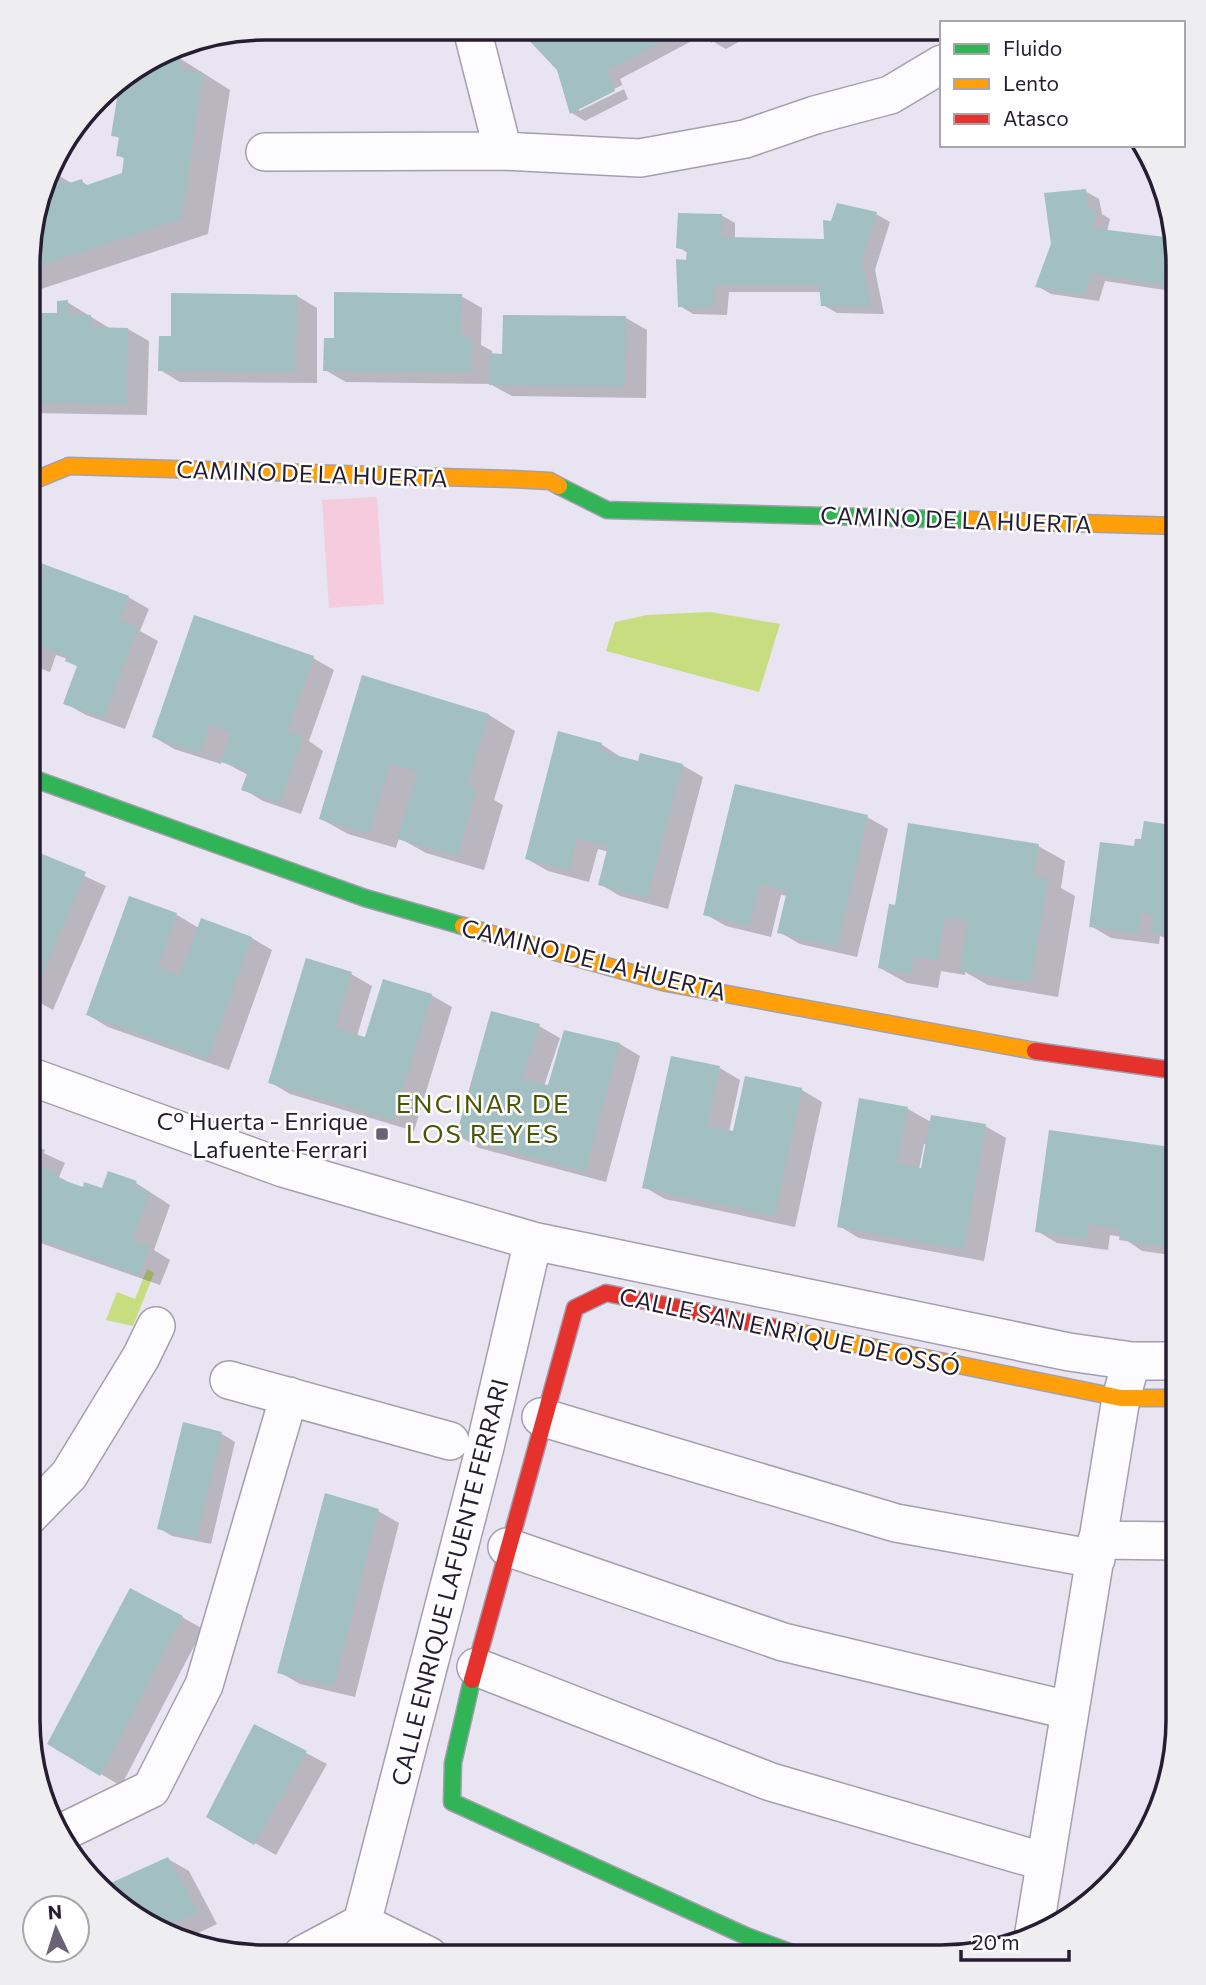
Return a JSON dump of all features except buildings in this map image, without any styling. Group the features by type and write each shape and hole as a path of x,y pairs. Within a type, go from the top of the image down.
{"street":[{"path":"472,41 503,151"},
{"path":"265,152 503,151 640,158 745,139 815,114 890,95 940,65"},
{"name":"CAMINO DE LA HUERTA","path":"40,478 69,466 512,479 550,481 607,510 1166,526"},
{"name":"CAMINO DE LA HUERTA","path":"40,781 365,898 667,983 1057,1055 1165,1069"},
{"path":"40,1080 283,1168 533,1241 1055,1349 1132,1361 1165,1361"},
{"name":"CALLE ENRIQUE LAFUENTE FERRARI","path":"362,1923 485,1447 533,1241"},
{"name":"CALLE SAN ENRIQUE DE OSSÓ","path":"769,1945 452,1802 449,1781 475,1667 541,1417 575,1308 606,1293 1121,1398 1165,1398"},
{"path":"40,1505 69,1475 141,1357 156,1326"},
{"path":"1043,1920 1045,1862 1068,1710 1121,1398 1132,1361"},
{"name":"CALLE ENRIQUE LAFUENTE FERRARI","path":"229,1380 450,1441"},
{"path":"69,1829 151,1789 204,1685 289,1396"},
{"path":"541,1417 896,1522 1097,1550 1165,1542"},
{"path":"507,1547 783,1642 1068,1710"},
{"path":"475,1667 771,1782 1045,1862"},
{"path":"321,1945 362,1923 407,1945"}],"shaded area":[{"path":"377,497 384,604 329,608 322,500"},
{"path":"710,612 780,624 759,692 606,651 615,622 647,615"},
{"path":"147,1269 154,1273 133,1326 106,1320 117,1292 135,1299"}],"traffic: fast":[{"path":"559,486 607,510 971,520"},
{"path":"40,781 365,898 463,926"},
{"path":"472,1680 453,1763 452,1802 770,1945"}],"traffic: slow":[{"path":"40,478 69,466 512,479 550,481 559,486"},
{"path":"971,520 1166,526"},
{"path":"463,926 667,983 1035,1051"},
{"path":"787,1330 1121,1398 1165,1398"}],"traffic: jam":[{"path":"1035,1051 1165,1069"},
{"path":"472,1680 575,1308 606,1293 787,1330"}],"place":[{"name":"Cº Huerta - Enrique Lafuente Ferrari","path":"382,1134"}],"district":[{"name":"ENCINAR DE LOS REYES","path":"483,1117"}]}
